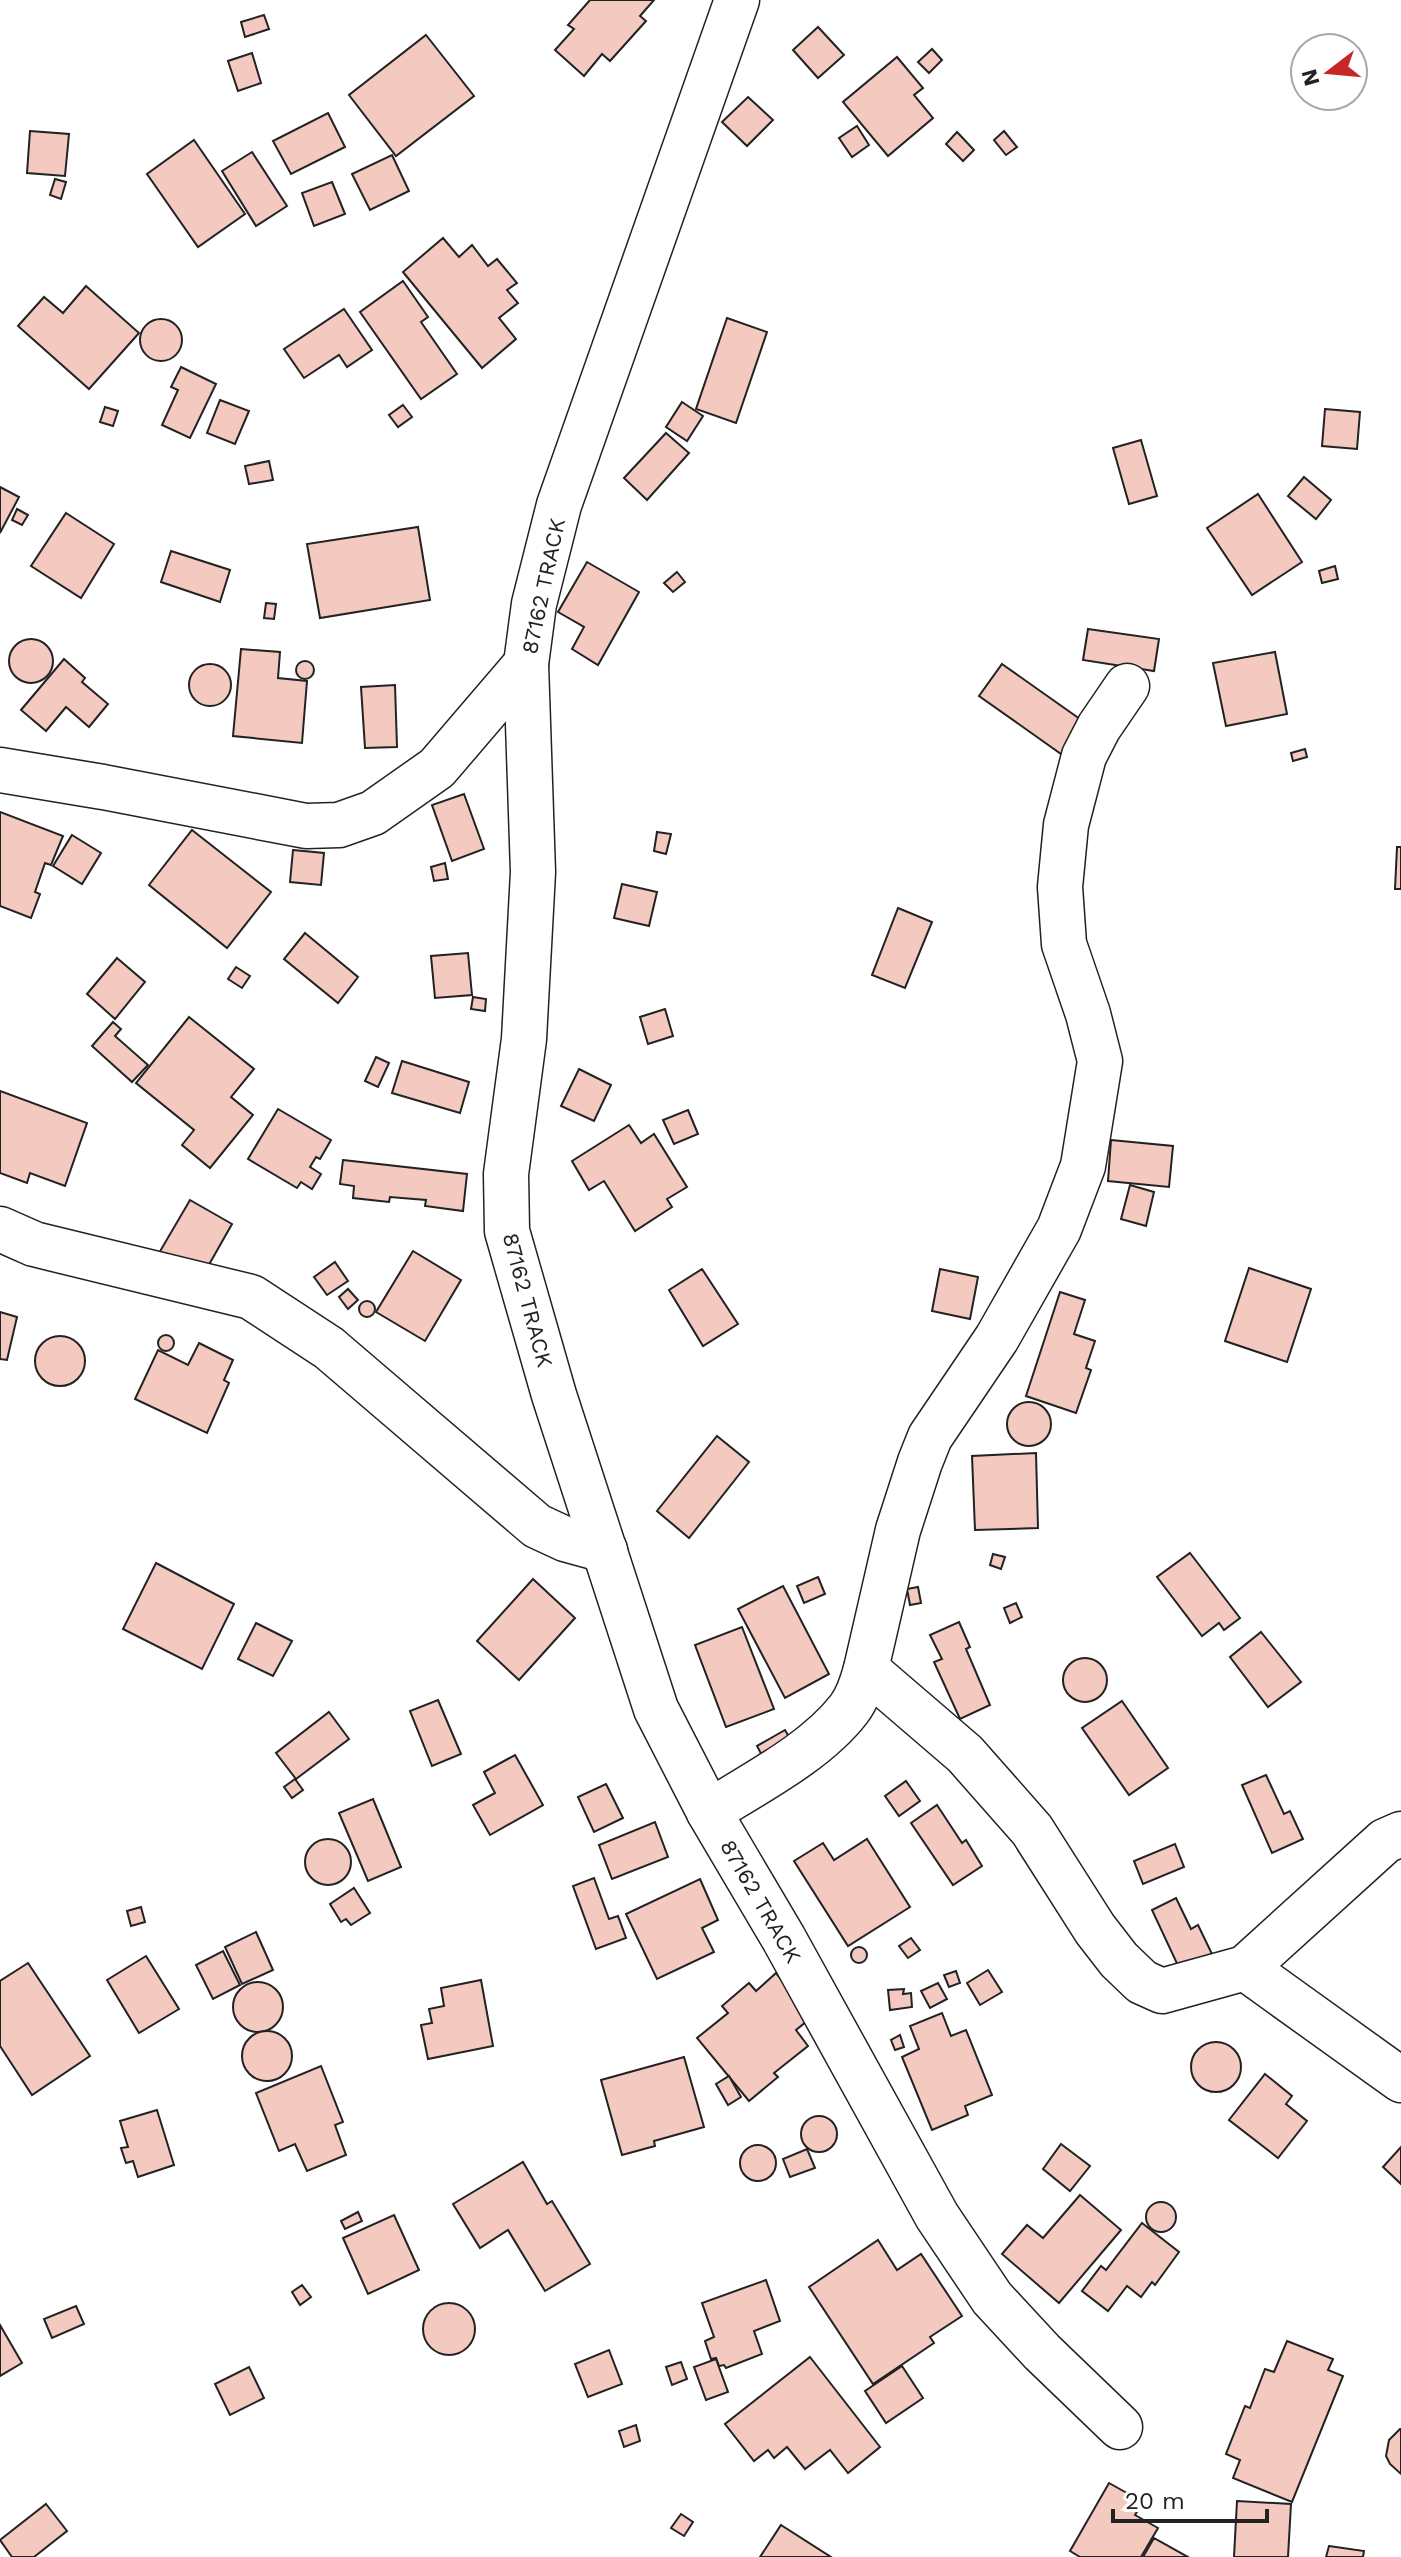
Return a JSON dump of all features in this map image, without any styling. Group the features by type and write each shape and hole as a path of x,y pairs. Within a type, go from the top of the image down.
{"street":[{"name":"87162 TRACK","path":"737,0 559,505 534,604 526,664 533,872 524,1039 506,1174 507,1231 537,1340 656,1709 709,1812 784,1939 937,2216 992,2298 1042,2352 1120,2427"},
{"path":"0,770 306,826 339,825 373,813 437,768 526,664"},
{"path":"709,1812 786,1763 830,1730 851,1707 861,1690 898,1530 925,1449 947,1410 997,1338 1059,1229 1083,1166 1100,1061 1064,944 1060,887 1066,825 1084,756 1127,686"},
{"path":"0,1229 34,1244 251,1297 329,1348 537,1526 565,1539 605,1550"},
{"path":"866,1669 965,1754 1032,1830 1095,1929 1119,1960 1142,1982 1162,1991 1245,1968 1385,1841 1401,1834"},
{"path":"1245,1968 1401,2080"}],"building":[{"path":"590,0 654,0 640,16 646,21 610,61 602,54 584,76 555,50 574,29 568,25"},
{"path":"264,15 269,29 245,37 241,22"},
{"path":"818,27 844,55 818,78 793,50"},
{"path":"426,35 474,96 396,156 349,95"},
{"path":"932,49 942,60 929,73 918,62"},
{"path":"252,53 261,83 238,91 228,61"},
{"path":"897,57 923,88 914,95 933,118 888,156 843,102"},
{"path":"748,97 773,120 747,146 722,122"},
{"path":"328,113 345,147 291,174 273,141"},
{"path":"857,126 869,145 852,157 839,138"},
{"path":"30,131 69,134 65,176 27,173"},
{"path":"1004,131 1017,147 1006,155 994,140"},
{"path":"957,132 974,150 963,161 946,144"},
{"path":"194,140 245,214 198,247 147,174"},
{"path":"252,152 287,206 256,226 222,171"},
{"path":"392,155 409,191 370,210 352,174"},
{"path":"55,179 66,182 61,199 50,195"},
{"path":"332,182 345,214 314,226 302,193"},
{"path":"443,238 459,257 472,245 488,266 497,259 517,283 507,290 518,303 499,318 516,339 482,368 403,272"},
{"path":"403,281 428,317 421,322 457,374 421,399 360,312"},
{"path":"86,286 139,333 89,389 18,326 44,297 63,313"},
{"path":"344,309 372,350 347,367 339,355 304,378 284,349"},
{"path":"727,318 767,332 736,423 696,409"},
{"path":"161,319 176,325 182,340 176,355 161,361 146,355 140,340 146,325"},
{"path":"181,367 216,384 190,438 162,425 178,390 171,387"},
{"path":"220,400 249,411 235,444 207,433"},
{"path":"682,402 703,416 687,441 666,427"},
{"path":"403,405 412,417 398,427 389,415"},
{"path":"105,407 118,411 113,426 100,422"},
{"path":"1325,409 1360,412 1357,449 1322,446"},
{"path":"666,433 689,453 647,500 624,478"},
{"path":"1141,440 1157,496 1129,504 1113,448"},
{"path":"269,461 273,480 249,484 245,466"},
{"path":"1304,477 1331,500 1316,519 1288,496"},
{"path":"0,487 19,497 0,533"},
{"path":"1258,494 1302,562 1252,595 1207,528"},
{"path":"17,509 28,515 22,525 12,520"},
{"path":"66,513 114,544 81,598 31,566"},
{"path":"418,527 430,600 320,618 307,544"},
{"path":"171,551 230,570 220,602 161,582"},
{"path":"587,562 639,592 598,665 572,649 584,627 558,612"},
{"path":"1335,566 1338,579 1322,583 1319,571"},
{"path":"677,572 685,582 673,592 664,583"},
{"path":"266,603 276,604 274,619 264,618"},
{"path":"1088,629 1159,639 1154,671 1083,660"},
{"path":"31,639 47,645 53,661 47,677 31,683 15,677 9,661 15,645"},
{"path":"241,649 280,652 278,678 307,681 302,743 233,736"},
{"path":"1275,652 1287,714 1226,726 1213,663"},
{"path":"64,659 85,678 82,682 108,704 89,727 66,707 46,731 21,710"},
{"path":"305,661 314,670 305,679 296,670"},
{"path":"210,664 225,670 231,685 225,700 210,706 195,700 189,685 195,670"},
{"path":"1002,664 1094,729 1071,761 979,696"},
{"path":"395,685 397,747 365,748 361,687"},
{"path":"1305,749 1307,757 1293,761 1291,753"},
{"path":"464,794 484,849 452,861 432,805"},
{"path":"0,812 63,836 51,865 45,863 35,892 40,894 31,918 0,906"},
{"path":"192,830 271,892 227,948 149,885"},
{"path":"657,832 671,834 666,854 654,851"},
{"path":"72,835 101,853 82,884 53,866"},
{"path":"1397,847 1401,847 1401,889 1395,889"},
{"path":"293,850 324,853 321,885 290,882"},
{"path":"445,863 448,879 434,881 431,867"},
{"path":"622,884 657,892 649,926 614,918"},
{"path":"898,908 932,922 905,988 872,975"},
{"path":"305,933 358,977 338,1003 284,959"},
{"path":"468,953 472,995 435,998 431,956"},
{"path":"117,958 145,982 115,1019 87,994"},
{"path":"236,967 250,976 242,988 228,979"},
{"path":"473,997 486,999 485,1011 471,1009"},
{"path":"665,1009 673,1036 648,1044 640,1017"},
{"path":"189,1017 254,1069 231,1097 253,1115 210,1168 182,1145 194,1130 136,1083"},
{"path":"113,1022 121,1029 115,1036 148,1065 132,1082 92,1046"},
{"path":"376,1057 389,1063 378,1087 365,1081"},
{"path":"402,1061 469,1082 460,1113 392,1093"},
{"path":"579,1069 611,1085 594,1121 561,1106"},
{"path":"0,1091 87,1123 65,1186 30,1173 27,1183 0,1173"},
{"path":"278,1109 331,1140 320,1159 316,1157 310,1167 321,1174 312,1189 301,1182 297,1188 248,1159"},
{"path":"688,1110 698,1134 674,1144 663,1120"},
{"path":"629,1125 641,1143 654,1134 687,1187 667,1199 672,1207 635,1231 604,1181 589,1190 572,1161"},
{"path":"1111,1140 1173,1146 1169,1187 1108,1181"},
{"path":"343,1160 467,1174 463,1211 425,1206 426,1200 390,1197 389,1202 353,1198 354,1186 340,1184"},
{"path":"1130,1185 1154,1192 1146,1226 1121,1219"},
{"path":"190,1200 232,1224 202,1277 159,1253"},
{"path":"413,1251 461,1280 425,1341 376,1312"},
{"path":"335,1262 348,1281 327,1295 314,1277"},
{"path":"1249,1268 1311,1289 1287,1362 1225,1341"},
{"path":"702,1269 738,1324 703,1346 669,1290"},
{"path":"940,1269 978,1277 970,1319 932,1311"},
{"path":"348,1289 358,1300 348,1309 339,1297"},
{"path":"1060,1292 1085,1300 1074,1334 1095,1341 1086,1368 1091,1370 1076,1413 1026,1396"},
{"path":"367,1301 373,1303 373,1315 367,1317 361,1315 359,1309 361,1303"},
{"path":"0,1312 17,1317 7,1360 0,1359"},
{"path":"166,1335 172,1337 172,1349 166,1351 160,1349 158,1343 160,1337"},
{"path":"60,1336 77,1344 85,1361 77,1378 60,1386 43,1378 35,1361 43,1344"},
{"path":"199,1343 233,1360 224,1380 229,1383 207,1433 135,1399 158,1350 188,1365"},
{"path":"1029,1402 1045,1408 1051,1424 1045,1440 1029,1446 1013,1440 1007,1424 1013,1408"},
{"path":"717,1436 749,1462 689,1538 657,1511"},
{"path":"1036,1453 1038,1528 975,1530 972,1456"},
{"path":"1190,1553 1240,1618 1224,1630 1219,1623 1202,1636 1157,1577"},
{"path":"993,1554 1005,1557 1001,1569 990,1565"},
{"path":"156,1563 234,1604 202,1669 123,1629"},
{"path":"818,1577 825,1594 804,1603 797,1586"},
{"path":"533,1579 575,1618 519,1680 477,1641"},
{"path":"783,1586 829,1674 785,1698 738,1609"},
{"path":"918,1587 921,1603 910,1605 907,1589"},
{"path":"1016,1603 1022,1617 1010,1623 1004,1608"},
{"path":"959,1622 970,1647 966,1649 990,1705 960,1719 934,1662 942,1659 930,1635"},
{"path":"256,1623 292,1641 273,1676 238,1659"},
{"path":"742,1627 774,1709 726,1727 695,1645"},
{"path":"1261,1632 1301,1682 1268,1707 1230,1657"},
{"path":"1085,1658 1101,1664 1107,1680 1101,1696 1085,1702 1069,1696 1063,1680 1069,1664"},
{"path":"438,1700 461,1754 432,1766 410,1711"},
{"path":"1122,1701 1168,1768 1129,1795 1082,1728"},
{"path":"329,1712 349,1739 296,1779 276,1753"},
{"path":"785,1730 798,1752 769,1769 757,1746"},
{"path":"515,1755 543,1805 490,1835 473,1805 495,1793 484,1772"},
{"path":"1266,1775 1284,1814 1290,1811 1303,1839 1272,1853 1242,1785"},
{"path":"295,1779 303,1790 292,1798 284,1787"},
{"path":"906,1781 920,1801 899,1816 885,1796"},
{"path":"606,1784 623,1818 594,1832 578,1797"},
{"path":"373,1799 401,1867 368,1881 339,1813"},
{"path":"937,1805 962,1843 966,1840 982,1866 953,1885 911,1823"},
{"path":"655,1822 668,1857 612,1879 599,1845"},
{"path":"328,1839 344,1846 351,1862 344,1878 328,1885 312,1878 305,1862 312,1846"},
{"path":"867,1839 910,1907 848,1946 794,1861 823,1843 834,1860"},
{"path":"1175,1844 1184,1867 1143,1884 1134,1861"},
{"path":"594,1878 609,1919 618,1916 626,1938 596,1949 573,1886"},
{"path":"700,1879 718,1920 702,1928 714,1952 657,1979 626,1914"},
{"path":"354,1888 370,1913 351,1925 346,1919 341,1922 330,1904"},
{"path":"1176,1898 1191,1929 1198,1925 1212,1954 1180,1970 1152,1910"},
{"path":"141,1907 145,1922 131,1926 127,1911"},
{"path":"256,1932 273,1970 242,1984 225,1947"},
{"path":"911,1938 920,1950 908,1958 899,1946"},
{"path":"859,1947 865,1949 865,1961 859,1963 853,1961 851,1955 853,1949"},
{"path":"223,1951 240,1985 213,1999 196,1965"},
{"path":"146,1956 179,2009 139,2033 107,1980"},
{"path":"28,1963 90,2056 32,2095 0,2046 0,1981"},
{"path":"988,1970 1002,1992 980,2005 967,1983"},
{"path":"956,1971 960,1983 949,1987 944,1975"},
{"path":"776,1973 812,2017 796,2030 808,2046 774,2073 778,2077 749,2101 697,2038 728,2013 722,2006 749,1983 756,1991"},
{"path":"481,1980 493,2046 428,2059 421,2025 432,2023 429,2009 444,2006 441,1988"},
{"path":"258,1982 275,1990 283,2007 275,2024 258,2032 241,2024 233,2007 241,1990"},
{"path":"938,1983 947,1999 930,2008 921,1991"},
{"path":"904,1989 903,1994 911,1993 912,2007 890,2010 888,1990"},
{"path":"942,2013 951,2036 966,2030 992,2095 965,2106 968,2115 932,2130 902,2057 919,2049 910,2026"},
{"path":"267,2031 284,2039 292,2056 284,2073 267,2081 250,2073 242,2056 250,2039"},
{"path":"900,2035 904,2047 895,2050 891,2040"},
{"path":"1216,2042 1233,2050 1241,2067 1233,2084 1216,2092 1199,2084 1191,2067 1199,2050"},
{"path":"684,2057 704,2127 654,2141 655,2146 622,2155 601,2080"},
{"path":"321,2066 343,2122 335,2125 346,2155 307,2171 295,2144 279,2151 256,2093"},
{"path":"1265,2074 1292,2096 1286,2104 1307,2121 1278,2158 1229,2120"},
{"path":"729,2076 741,2097 728,2105 716,2084"},
{"path":"157,2110 174,2165 138,2177 133,2161 126,2163 121,2148 128,2147 120,2121"},
{"path":"819,2116 832,2121 837,2134 832,2147 819,2152 806,2147 801,2134 806,2121"},
{"path":"1061,2144 1090,2166 1070,2191 1043,2169"},
{"path":"758,2145 771,2150 776,2163 771,2176 758,2181 745,2176 740,2163 745,2150"},
{"path":"1401,2147 1401,2184 1383,2167"},
{"path":"807,2149 815,2168 790,2177 783,2159"},
{"path":"523,2162 547,2204 552,2201 590,2264 545,2291 508,2230 480,2248 453,2204"},
{"path":"1080,2195 1121,2230 1059,2303 1002,2254 1027,2225 1043,2238"},
{"path":"1161,2202 1172,2206 1176,2217 1172,2228 1161,2232 1150,2228 1146,2217 1150,2206"},
{"path":"358,2212 362,2221 345,2229 341,2221"},
{"path":"394,2215 419,2270 368,2294 343,2238"},
{"path":"1142,2223 1179,2252 1155,2285 1152,2282 1141,2297 1127,2286 1108,2311 1082,2291 1101,2266 1106,2270"},
{"path":"878,2240 897,2270 921,2254 962,2316 930,2337 934,2343 873,2384 809,2287"},
{"path":"766,2280 780,2321 754,2331 762,2354 726,2368 719,2366 716,2358 711,2359 705,2341 714,2337 702,2303"},
{"path":"302,2285 311,2297 300,2305 292,2292"},
{"path":"449,2303 468,2310 475,2329 468,2348 449,2355 430,2348 423,2329 430,2310"},
{"path":"76,2306 84,2324 52,2338 44,2319"},
{"path":"0,2325 22,2363 0,2376"},
{"path":"1287,2341 1333,2359 1328,2370 1343,2376 1292,2502 1233,2478 1240,2460 1226,2454 1245,2406 1250,2408 1265,2369 1274,2372"},
{"path":"609,2350 622,2384 588,2397 575,2364"},
{"path":"810,2357 880,2447 848,2473 830,2450 805,2469 787,2447 774,2458 768,2450 754,2461 725,2424"},
{"path":"716,2359 728,2392 706,2400 694,2367"},
{"path":"681,2362 687,2379 672,2385 666,2367"},
{"path":"902,2366 923,2398 886,2423 865,2391"},
{"path":"249,2367 264,2398 230,2415 215,2384"},
{"path":"636,2425 640,2441 624,2447 619,2431"},
{"path":"1400,2429 1401,2474 1386,2456 1389,2440"},
{"path":"1109,2483 1143,2502 1135,2515 1158,2528 1141,2557 1080,2557 1070,2551"},
{"path":"1237,2501 1291,2504 1288,2557 1234,2557"},
{"path":"46,2504 67,2531 34,2557 12,2557 0,2540"},
{"path":"681,2514 693,2522 684,2536 671,2528"},
{"path":"781,2525 831,2557 760,2557"},
{"path":"1154,2538 1188,2557 1143,2557"},
{"path":"1329,2546 1364,2551 1363,2557 1326,2557"}]}
